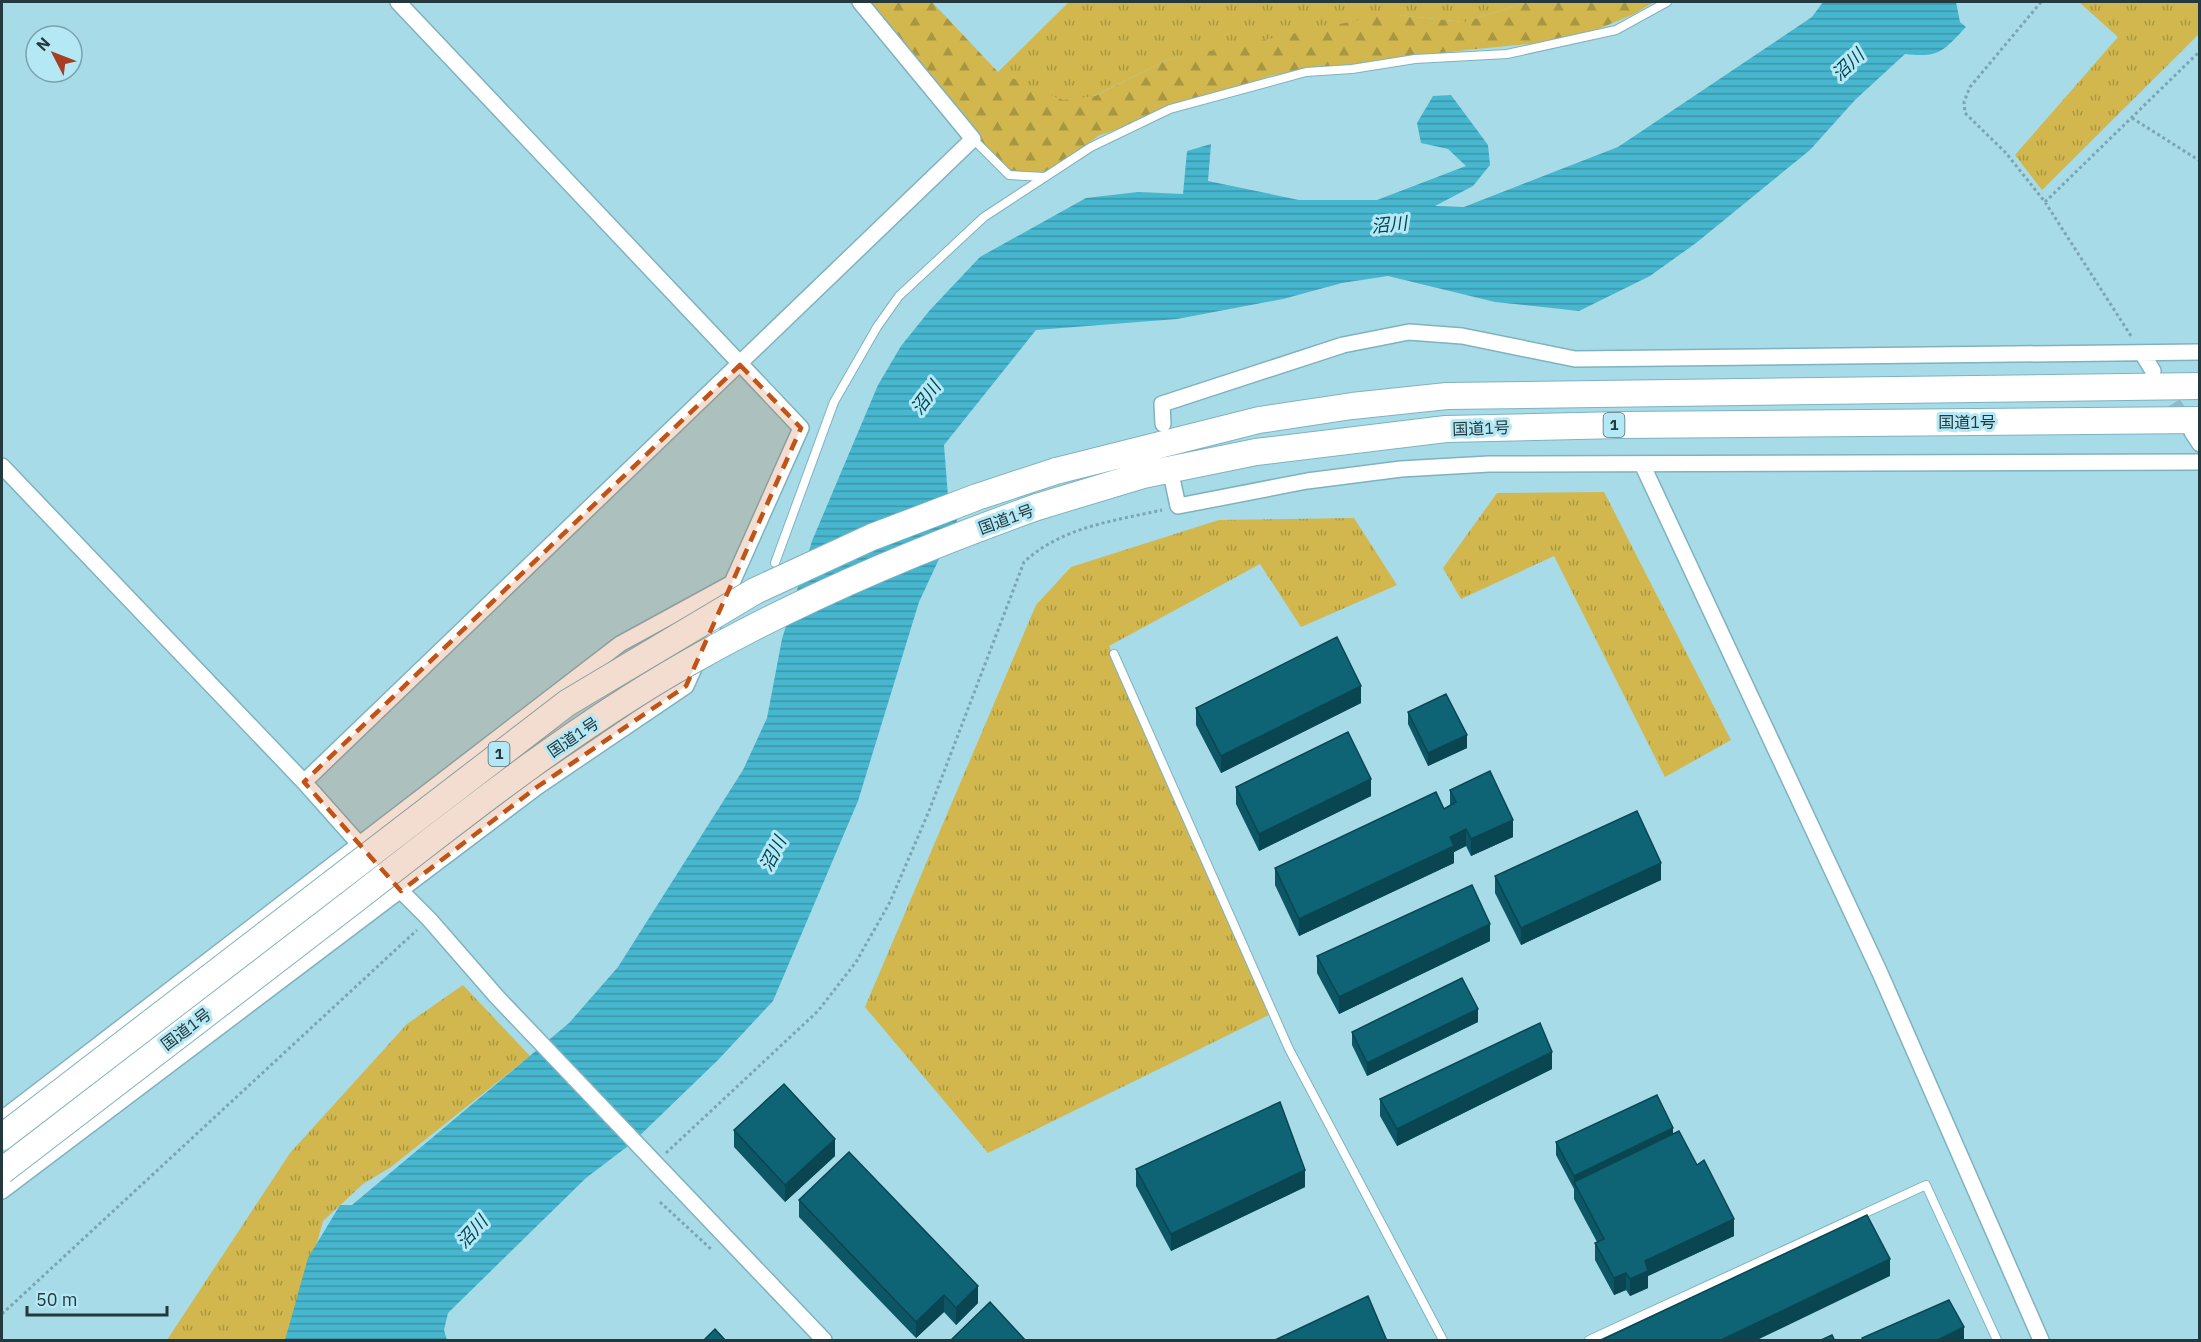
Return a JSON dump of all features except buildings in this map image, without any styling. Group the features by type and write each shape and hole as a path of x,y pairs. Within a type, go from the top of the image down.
{"highway":[{"name":"国道1号","path":"2,1137 567,703 755,591 872,537 1056,471 1259,420 1352,405 1446,396 2199,386"},
{"name":"国道1号","path":"2,1171 494,790 584,729 684,665 768,620 880,566 1037,507 1143,475 1256,452 1446,429 1621,425 2197,432"}],"street":[{"path":"2,1191 537,787 686,686 801,428 398,2"},
{"path":"304,782 973,140 860,2"},
{"path":"1163,424 1162,404 1343,345 1409,332 1462,336 1575,359 2199,352"},
{"path":"2142,353 2153,371"},
{"path":"1173,483 1178,506 1307,481 1401,469 1489,464 2199,462"},
{"path":"1642,464 1880,973 2042,1341"},
{"path":"2,466 304,782 401,891 429,918 497,997 824,1341"},
{"path":"2,1119 620,644 730,584"}],"lane":[{"path":"775,563 834,402 877,327 898,296 984,217 1091,147 1170,109 1306,72 1352,69 1415,59 1507,54 1616,30 1667,2"},
{"path":"973,140 1009,175 1045,177"},
{"path":"1114,654 1289,1049 1443,1341"},
{"path":"1589,1341 1926,1185 1997,1341"}],"path":[{"path":"2041,2 1970,87 1964,102 1965,113 2006,153 2045,202 2142,353"},
{"path":"2045,202 2199,51"},
{"path":"2132,118 2199,161"},
{"path":"652,1160 818,1011 856,962 890,902 929,811 1024,562 1040,548 1069,532 1178,506"},
{"path":"2,1314 429,918"}],"highlighted area":[{"path":"740,365 801,428 686,686 537,787 401,891 304,782"}],"green space":[{"path":"864,2 932,2 998,72 1063,100 1095,96 1167,60 1388,14 1465,22 1527,2 1654,2 1634,14 1572,40 1466,50 1273,75 1098,136 1045,177 1003,169"},
{"path":"1069,2 1527,2 1465,22 1397,15 1167,60 1066,110 998,72"},
{"path":"2079,2 2199,2 2199,34 2042,190 2015,155 2118,37"},
{"path":"1604,492 1731,740 1665,777 1554,556 1461,599 1443,568 1497,493"},
{"path":"1354,518 1397,585 1301,627 1260,564 1109,646 1273,1013 988,1153 865,1007 1036,605 1071,567 1219,520"},
{"path":"463,985 530,1056 391,1167 363,1184 323,1221 290,1340 167,1340 290,1153 407,1024"}],"water":[{"name":"沼川","path":"1823,2 1956,2 1960,22 1966,27 1952,42 1934,54 1905,54 1855,100 1810,150 1696,243 1650,276 1579,311 1495,302 1388,276 1342,283 1283,299 1177,319 1036,330 944,445 949,509 959,516 919,602 858,801 773,1001 718,1060 632,1143 586,1178 448,1313 444,1330 447,1340 285,1340 308,1258 340,1205 352,1205 569,1023 618,967 743,770 767,718 782,639 812,541 878,385 901,346 930,310 980,257 1086,198 1138,192 1183,194 1187,151 1211,144 1208,181 1299,200 1377,200 1466,166 1448,149 1421,143 1417,123 1433,96 1451,95 1488,145 1490,165 1473,186 1435,206 1464,207 1618,147 1812,17"}],"tunnel":[{"path":"2161,384 2187,424"}]}
